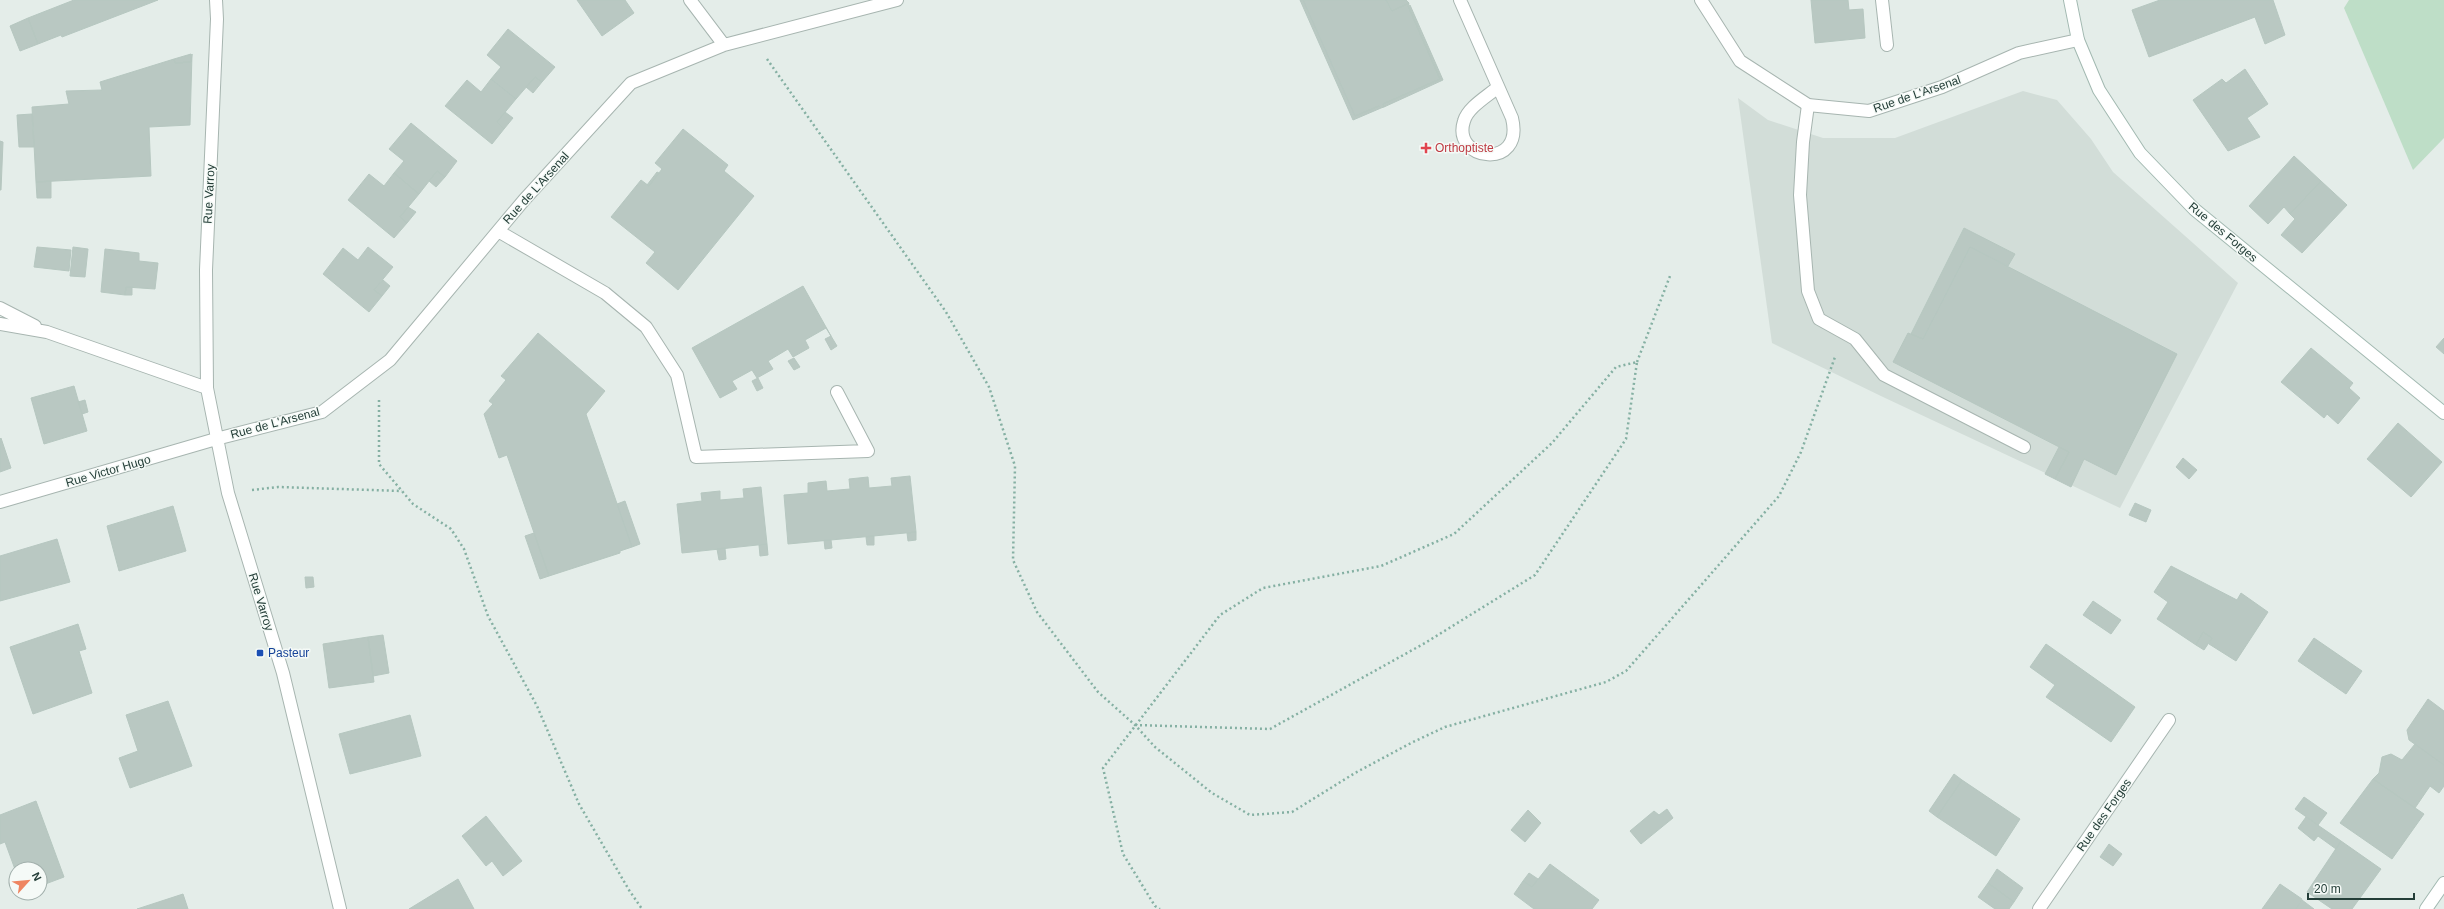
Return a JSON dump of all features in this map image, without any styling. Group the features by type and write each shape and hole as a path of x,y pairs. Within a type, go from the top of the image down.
{"street":[{"name":"Rue Varroy","path":"216,0 217,19 206,270 207,388 228,493 282,673 338,908"},
{"path":"690,0 724,45"},
{"name":"Rue de L'Arsenal","path":"216,439 322,412 390,360 498,231 630,83 724,45 897,0"},
{"path":"1460,0 1512,118 1515,128 1513,138 1508,146 1500,153 1490,156 1480,154 1472,149 1465,140 1462,131 1464,120 1469,112 1498,87"},
{"name":"Rue de L'Arsenal","path":"1701,0 1740,61 1808,105 1869,111 1942,87 2019,54 2078,40"},
{"path":"1882,0 1887,45"},
{"name":"Rue des Forges","path":"2070,0 2078,40 2099,90 2140,153 2194,209 2444,413"},
{"path":"1808,105 1803,142 1800,195 1808,291 1819,319 1855,339 1884,375 2024,447"},
{"path":"498,231 605,293 646,327 677,375 696,457 868,451 837,392"},
{"path":"0,308 47,332 207,388"},
{"path":"0,324 47,332"},
{"name":"Rue Victor Hugo","path":"0,502 216,439"},
{"name":"Rue des Forges","path":"2039,909 2169,720"},
{"path":"2426,909 2444,883"}],"path":[{"path":"752,37 946,312 989,387 1015,466 1013,560 1037,612 1098,692 1135,725 1155,747 1212,793 1250,815 1292,812 1362,769 1411,742 1445,727 1606,682 1626,671 1779,496 1801,452 1844,333"},
{"path":"1135,725 1270,729 1425,643 1535,575 1626,439 1637,362 1670,276"},
{"path":"1160,909 1156,906 1123,854 1103,768 1220,615 1263,588 1381,566 1454,534 1552,443 1616,367 1637,362"},
{"path":"378,370 380,426 379,464 413,504 451,529 464,549 488,616 537,706 579,804 629,890 642,909"},
{"path":"228,493 278,487 402,492"}],"shaded area":[{"path":"2023,91 2057,100 2091,139 2113,172 2238,283 2120,508 1883,397 1772,343 1738,98 1768,120 1823,138 1895,138"}],"green space":[{"path":"2349,0 2444,0 2444,138 2413,170 2344,8"}],"building":[{"path":"74,0 158,0 62,37 61,35 38,44 28,18"},
{"path":"577,0 625,0 634,13 602,36"},
{"path":"1300,0 1303,0 1355,116 1379,106 1381,108 1353,120"},
{"path":"1303,0 1386,0 1392,11 1409,3 1408,6 1440,79 1383,104 1384,107 1381,108 1379,106 1355,116"},
{"path":"1386,0 1406,0 1409,3 1392,11"},
{"path":"1811,0 1848,0 1849,10 1863,9 1865,38 1815,43"},
{"path":"2160,0 2273,0 2285,35 2265,44 2255,17 2149,57 2132,10"},
{"path":"1410,5 1443,80 1384,107 1383,104 1440,79 1408,6"},
{"path":"28,18 38,44 20,51 10,26"},
{"path":"508,29 555,67 542,82 535,77 516,99 491,79 501,67 487,55"},
{"path":"191,54 191,62 175,63 174,59"},
{"path":"192,54 190,125 149,127 151,176 36,182 32,107 69,104 66,91 102,90 100,82 174,59 175,63 191,62"},
{"path":"2245,69 2268,104 2247,118 2260,137 2228,151 2193,100 2222,79 2226,83"},
{"path":"535,77 542,82 533,93 526,87"},
{"path":"491,79 516,99 497,122 504,129 492,144 445,106 467,80 481,92"},
{"path":"505,112 513,118 504,129 497,122"},
{"path":"32,114 34,147 19,147 17,115"},
{"path":"411,123 457,161 445,177 437,171 419,194 394,173 404,161 389,149"},
{"path":"683,129 728,165 724,171 754,196 678,290 646,263 655,252 611,217 641,180 649,186 662,169 655,163"},
{"path":"0,141 3,142 1,190 0,190"},
{"path":"2294,156 2321,181 2290,214 2284,207 2268,224 2249,206"},
{"path":"437,171 445,177 436,187 429,181"},
{"path":"657,172 659,173 649,186 647,185"},
{"path":"394,173 419,194 400,217 407,223 394,238 348,200 369,174 384,186"},
{"path":"51,181 51,198 37,198 36,182"},
{"path":"2321,181 2347,205 2302,253 2281,235 2295,219 2290,214"},
{"path":"408,207 416,212 407,223 400,217"},
{"path":"1964,228 2015,254 2008,266 1970,247 1923,339 1911,334"},
{"path":"37,247 71,250 69,271 34,267"},
{"path":"73,247 88,249 85,277 70,276"},
{"path":"368,247 393,267 374,290 382,296 369,312 323,274 343,248 358,260"},
{"path":"1970,247 2177,354 2116,475 2084,459 2071,487 2055,479 2069,452 1893,362 1908,333 1923,339"},
{"path":"105,249 139,253 139,261 158,263 155,289 126,287 125,295 101,292"},
{"path":"383,280 390,286 382,296 374,290"},
{"path":"803,286 831,336 826,328 805,340 809,348 793,357 788,349 768,361 773,369 757,378 752,370 732,381 737,389 720,398 692,348"},
{"path":"126,287 132,287 132,295 125,295"},
{"path":"538,333 605,391 586,414 632,547 620,551 620,553 549,576 507,455 499,458 484,414 493,404 489,401 506,380 501,376"},
{"path":"831,336 837,346 831,350 825,339"},
{"path":"2444,338 2444,354 2436,347"},
{"path":"2311,348 2353,383 2349,388 2360,398 2338,424 2327,414 2324,418 2281,382"},
{"path":"794,358 800,367 794,370 788,361"},
{"path":"758,378 763,388 757,391 752,381"},
{"path":"74,386 87,431 44,444 31,398"},
{"path":"85,400 88,412 82,414 78,402"},
{"path":"2398,423 2442,462 2411,497 2367,459"},
{"path":"1,438 11,468 0,472 0,439"},
{"path":"2059,447 2069,452 2055,479 2045,474"},
{"path":"2183,458 2197,470 2189,479 2176,467"},
{"path":"910,476 916,532 788,544 784,495 808,493 808,483 826,481 827,491 850,489 849,479 868,477 869,488 892,486 891,478"},
{"path":"761,487 767,544 682,553 677,504 702,501 701,493 720,491 720,500 744,498 743,489"},
{"path":"625,501 640,544 632,547 617,504"},
{"path":"2135,503 2151,510 2146,522 2129,515"},
{"path":"173,506 186,551 119,571 107,526"},
{"path":"916,532 916,540 908,541 907,533"},
{"path":"534,533 549,576 540,579 525,536"},
{"path":"874,536 874,545 867,545 866,537"},
{"path":"57,539 70,582 0,601 0,556"},
{"path":"824,540 831,540 832,548 825,549"},
{"path":"767,544 768,555 760,556 759,545"},
{"path":"725,548 726,559 719,560 717,549"},
{"path":"2171,566 2237,600 2241,593 2268,612 2236,661 2209,644 2212,638 2203,632 2196,645 2157,619 2168,602 2154,592"},
{"path":"305,577 313,577 314,587 306,588"},
{"path":"2093,601 2121,620 2111,634 2083,615"},
{"path":"78,624 86,649 79,651 92,693 33,714 10,647"},
{"path":"2203,632 2212,638 2204,650 2196,645"},
{"path":"383,635 389,673 373,676 368,637"},
{"path":"368,637 374,682 329,688 323,644"},
{"path":"2314,638 2362,671 2346,694 2298,661"},
{"path":"2046,644 2135,707 2111,742 2046,697 2055,685 2030,667"},
{"path":"2428,699 2444,711 2444,765 2409,740 2407,730"},
{"path":"168,701 192,766 130,788 119,758 138,751 126,715"},
{"path":"410,715 421,756 350,774 339,734"},
{"path":"2415,744 2444,765 2444,786 2439,793 2430,786 2415,808 2373,779 2379,773 2382,757 2391,754 2402,760"},
{"path":"1954,774 1962,780 1937,817 1929,811"},
{"path":"2373,779 2424,814 2392,859 2340,823"},
{"path":"1962,780 2020,819 1996,856 1937,817"},
{"path":"2304,797 2327,813 2318,825 2295,809"},
{"path":"36,801 64,877 48,883 48,861 12,861 5,842 0,844 0,815"},
{"path":"1667,809 1673,818 1641,844 1630,831 1654,811 1659,815"},
{"path":"1528,810 1541,823 1525,842 1511,830"},
{"path":"486,816 522,861 503,876 492,861 486,866 462,836"},
{"path":"2306,817 2341,841 2336,849 2318,836 2314,841 2298,828"},
{"path":"2341,841 2381,869 2352,909 2332,909 2307,892"},
{"path":"2109,844 2122,854 2113,866 2100,857"},
{"path":"1550,864 1599,900 1592,909 1534,909 1514,894 1523,881 1532,887"},
{"path":"1997,869 2023,888 2014,902 1988,883"},
{"path":"1529,873 1538,879 1532,887 1523,881"},
{"path":"458,879 474,909 409,909"},
{"path":"1988,883 2014,902 2009,909 1995,909 1978,897"},
{"path":"2280,884 2302,899 2296,909 2262,909"},
{"path":"183,894 188,909 137,909"},
{"path":"2302,900 2314,909 2296,909"}],"place":[{"name":"Orthoptiste","path":"1426,148"},
{"name":"Pasteur","path":"260,653"}]}
